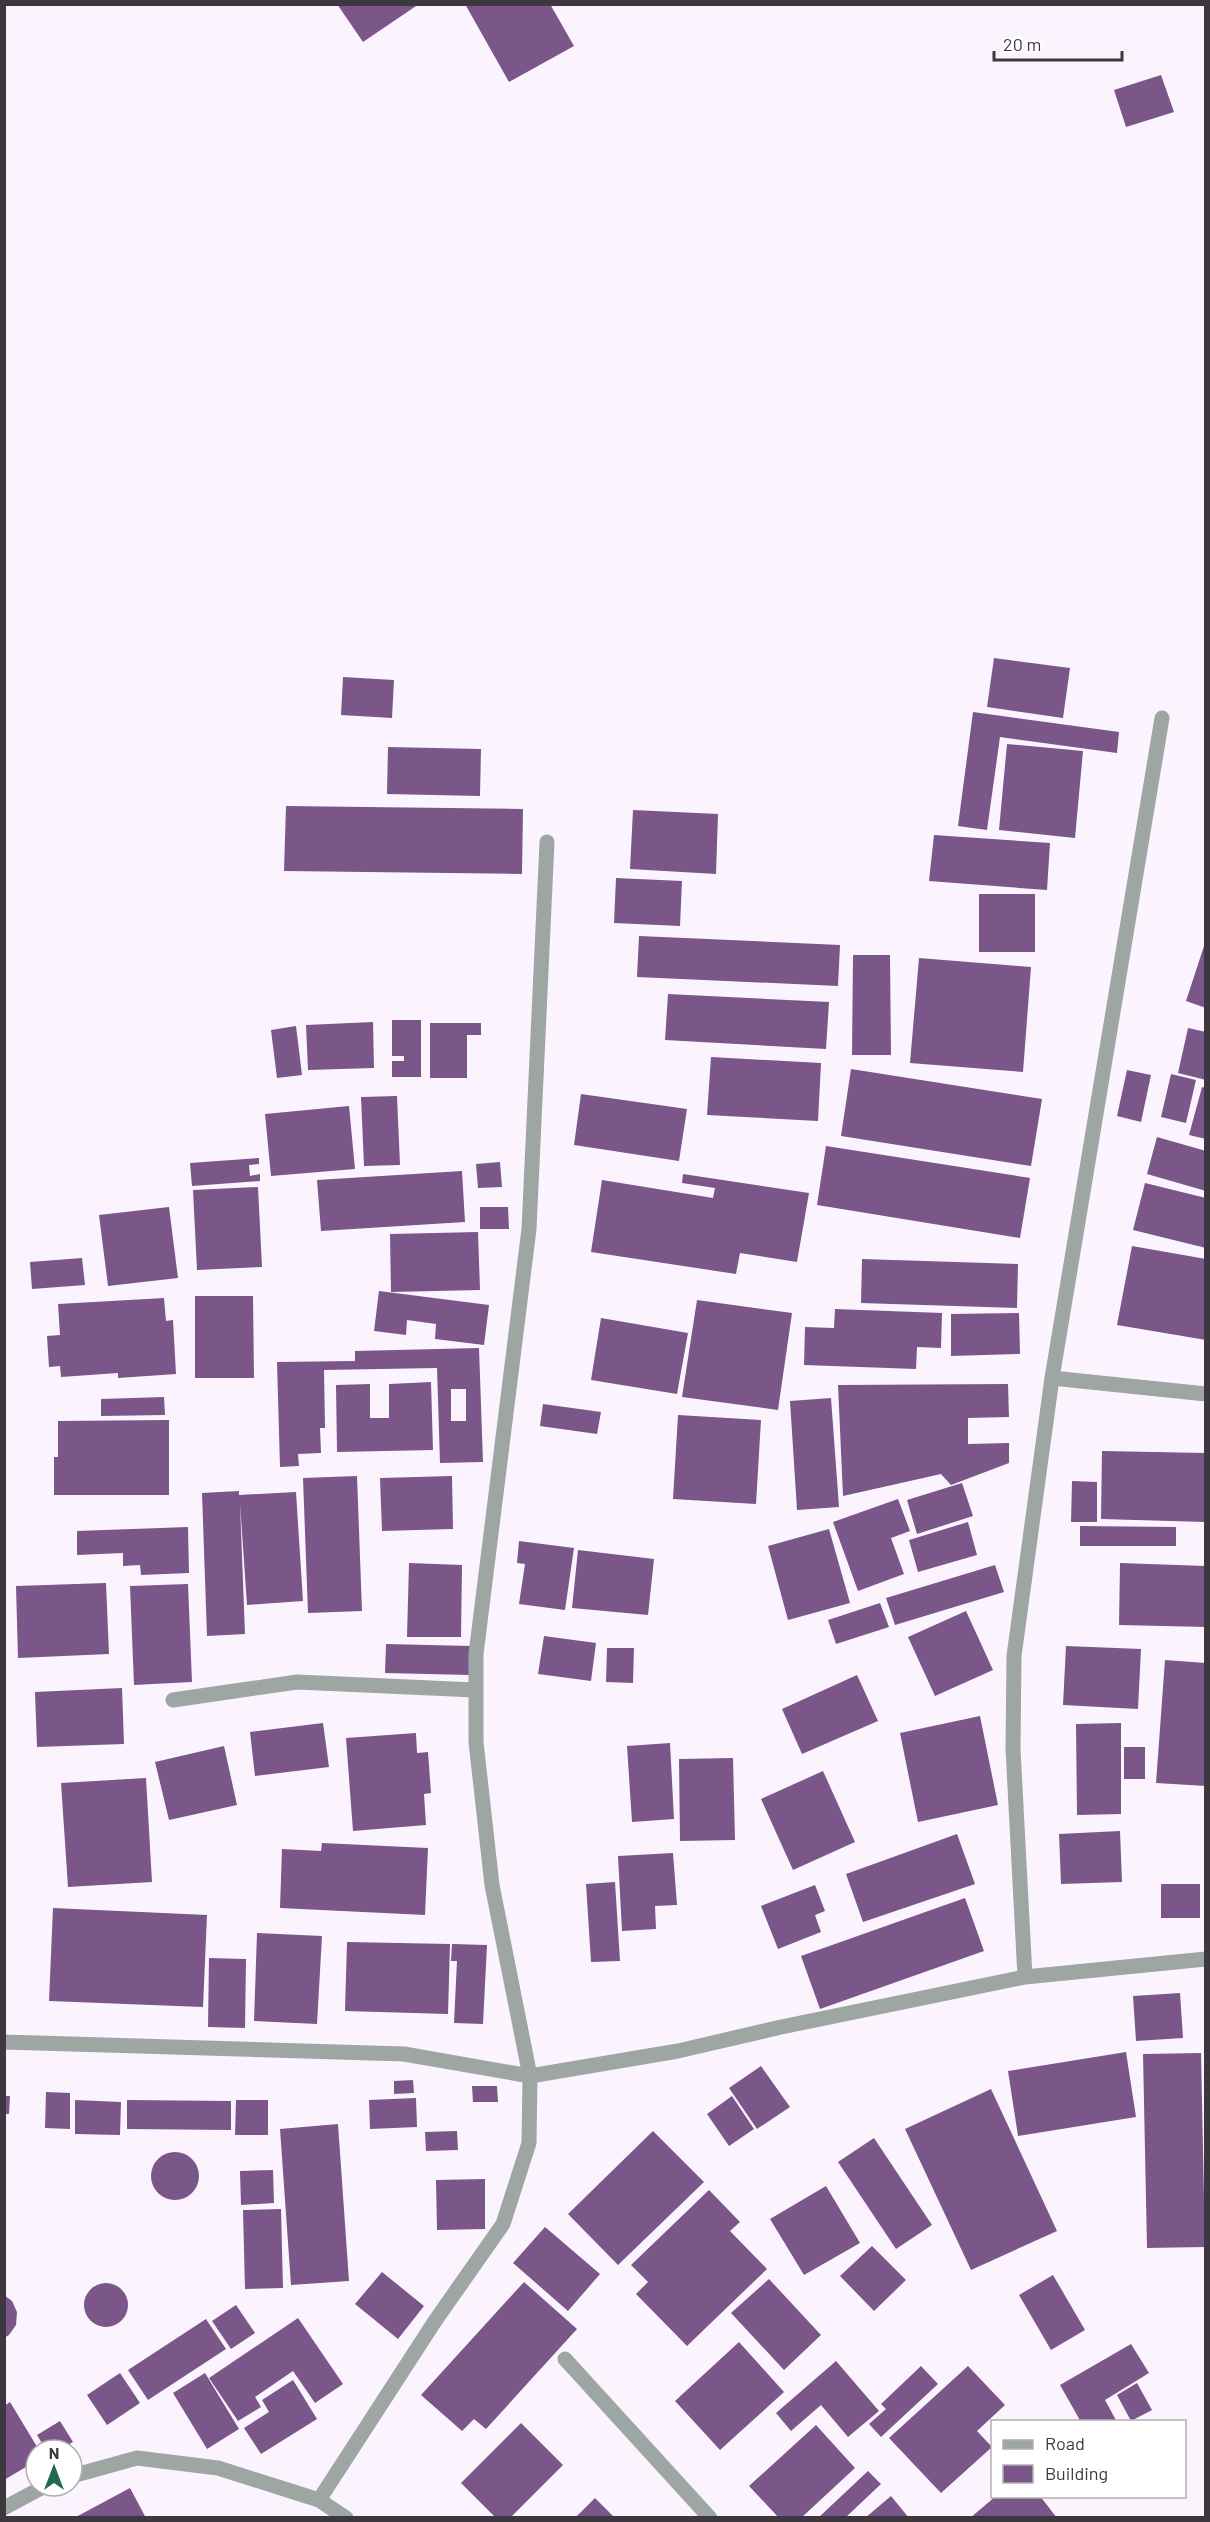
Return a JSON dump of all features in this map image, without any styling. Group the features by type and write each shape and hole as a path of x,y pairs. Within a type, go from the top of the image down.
{"street":[{"path":"1025,1977 1013,1749 1014,1656 1052,1378 1162,718"},
{"path":"319,2500 435,2321 503,2224 529,2143 530,2076 492,1885 476,1742 475,1689 476,1653 529,1229 547,842"},
{"path":"1052,1378 1206,1394"},
{"path":"173,1700 297,1682 475,1689"},
{"path":"4,2042 404,2054 530,2076 678,2051 781,2027 1025,1977 1206,1959"},
{"path":"565,2359 710,2517"},
{"path":"84,2473 137,2458 218,2468 319,2500 346,2517"},
{"path":"4,2508 24,2497"}],"building":[{"path":"337,4 419,4 363,42"},
{"path":"465,4 550,4 574,46 509,82"},
{"path":"1161,75 1174,112 1126,127 1114,90"},
{"path":"994,658 1070,668 1063,718 987,707"},
{"path":"343,677 394,680 392,718 341,715"},
{"path":"973,712 1119,732 1117,753 1000,737 987,830 958,826"},
{"path":"1007,744 1083,751 1075,838 999,830"},
{"path":"388,747 481,749 480,796 387,794"},
{"path":"286,806 523,809 522,874 284,871"},
{"path":"633,810 718,814 716,874 630,869"},
{"path":"934,835 1050,843 1047,890 929,881"},
{"path":"616,878 682,881 680,926 614,923"},
{"path":"979,894 1035,894 1035,952 979,952"},
{"path":"639,936 840,945 838,986 637,977"},
{"path":"1206,940 1206,1008 1186,1001"},
{"path":"853,955 890,955 891,1055 852,1055"},
{"path":"919,958 1031,967 1023,1072 910,1063"},
{"path":"668,994 829,1002 826,1049 665,1040"},
{"path":"392,1020 421,1020 421,1077 392,1077 392,1061 404,1061 404,1056 392,1056"},
{"path":"373,1022 374,1068 308,1070 306,1025"},
{"path":"430,1023 481,1023 481,1035 467,1035 467,1078 430,1078"},
{"path":"296,1026 302,1075 277,1078 271,1030"},
{"path":"1188,1028 1206,1032 1206,1080 1178,1073"},
{"path":"711,1057 821,1063 818,1121 707,1115"},
{"path":"851,1069 1042,1099 1031,1166 841,1136"},
{"path":"1127,1070 1151,1075 1141,1122 1117,1116"},
{"path":"1171,1074 1196,1080 1186,1123 1161,1117"},
{"path":"1202,1087 1206,1088 1206,1139 1189,1135"},
{"path":"581,1094 687,1109 679,1161 574,1145"},
{"path":"397,1096 400,1165 364,1166 361,1097"},
{"path":"349,1106 355,1169 271,1176 265,1114"},
{"path":"1157,1137 1206,1151 1206,1191 1147,1174"},
{"path":"826,1146 1030,1178 1020,1238 817,1205"},
{"path":"259,1158 259,1164 249,1165 250,1176 260,1174 260,1181 192,1186 190,1163"},
{"path":"500,1162 502,1187 478,1188 476,1164"},
{"path":"462,1171 465,1222 321,1231 317,1180"},
{"path":"683,1174 809,1193 797,1262 740,1253 736,1274 591,1252 602,1180 713,1198 715,1188 682,1183"},
{"path":"1145,1183 1206,1198 1206,1248 1133,1230"},
{"path":"258,1187 262,1267 197,1270 193,1190"},
{"path":"169,1207 178,1278 108,1286 99,1215"},
{"path":"480,1207 508,1207 509,1229 480,1229"},
{"path":"478,1232 480,1290 391,1292 390,1234"},
{"path":"1132,1246 1206,1259 1206,1340 1117,1325"},
{"path":"82,1258 85,1285 32,1289 30,1262"},
{"path":"862,1259 1018,1264 1017,1308 861,1303"},
{"path":"379,1291 489,1305 484,1345 435,1339 436,1324 407,1320 406,1335 374,1331"},
{"path":"195,1296 253,1296 254,1378 195,1378"},
{"path":"164,1298 166,1321 173,1320 176,1374 118,1378 118,1373 61,1377 60,1366 49,1367 47,1336 60,1335 58,1304"},
{"path":"697,1300 792,1313 778,1410 682,1397"},
{"path":"835,1309 942,1313 941,1348 917,1347 916,1369 804,1365 805,1327 834,1328"},
{"path":"1019,1313 1020,1354 951,1356 951,1314"},
{"path":"601,1318 688,1333 677,1394 591,1380"},
{"path":"479,1348 483,1462 440,1463 437,1368 324,1370 325,1428 320,1428 321,1453 298,1454 299,1466 280,1467 277,1362 355,1361 355,1351","holes":["451,1389 466,1389 466,1421 451,1421"]},
{"path":"431,1382 433,1450 337,1452 336,1385 370,1384 370,1418 389,1418 389,1384"},
{"path":"1008,1384 1009,1417 968,1418 968,1444 1009,1443 1009,1463 951,1485 941,1474 843,1496 838,1385"},
{"path":"164,1397 165,1415 101,1416 101,1399"},
{"path":"831,1398 839,1507 797,1510 790,1401"},
{"path":"543,1404 601,1412 597,1434 540,1426"},
{"path":"678,1415 761,1420 756,1504 673,1499"},
{"path":"169,1420 169,1495 54,1495 54,1457 58,1457 58,1421"},
{"path":"1102,1451 1206,1453 1205,1522 1101,1519"},
{"path":"357,1476 362,1611 308,1613 303,1478"},
{"path":"452,1476 453,1529 382,1531 380,1478"},
{"path":"1072,1481 1097,1482 1097,1522 1071,1522"},
{"path":"962,1483 973,1516 917,1534 907,1500"},
{"path":"239,1491 239,1495 296,1492 303,1601 247,1605 240,1503 245,1634 207,1636 202,1493"},
{"path":"898,1499 910,1531 891,1538 904,1574 858,1591 833,1522"},
{"path":"968,1522 977,1555 918,1572 909,1540"},
{"path":"1080,1526 1176,1527 1176,1546 1080,1546"},
{"path":"188,1527 189,1573 141,1575 140,1565 123,1566 123,1553 77,1555 77,1531"},
{"path":"829,1529 850,1603 788,1620 768,1546"},
{"path":"519,1541 574,1548 565,1610 519,1604 525,1564 517,1563"},
{"path":"578,1550 654,1559 648,1615 572,1608"},
{"path":"409,1563 462,1565 461,1637 407,1637"},
{"path":"1120,1563 1206,1566 1206,1627 1119,1625"},
{"path":"995,1565 1004,1592 895,1625 886,1598"},
{"path":"106,1583 109,1654 18,1658 16,1586"},
{"path":"188,1584 192,1682 134,1685 130,1586"},
{"path":"880,1603 889,1627 836,1644 828,1620"},
{"path":"966,1611 993,1670 935,1696 908,1637"},
{"path":"544,1636 596,1643 591,1681 538,1674"},
{"path":"386,1644 471,1646 470,1675 385,1673"},
{"path":"1066,1646 1141,1649 1138,1709 1063,1705"},
{"path":"607,1648 634,1648 633,1683 606,1682"},
{"path":"1165,1660 1206,1663 1206,1786 1156,1783"},
{"path":"857,1675 878,1721 802,1754 782,1709"},
{"path":"122,1688 124,1744 37,1747 35,1692"},
{"path":"980,1716 998,1805 918,1822 900,1733"},
{"path":"323,1723 329,1767 255,1776 250,1732"},
{"path":"1121,1723 1121,1814 1077,1815 1076,1724"},
{"path":"416,1733 417,1753 428,1752 431,1793 424,1794 426,1825 353,1831 346,1738"},
{"path":"670,1743 674,1819 632,1822 627,1746"},
{"path":"224,1746 237,1805 169,1820 155,1762"},
{"path":"1124,1747 1145,1747 1145,1779 1124,1779"},
{"path":"733,1758 735,1840 680,1841 679,1759"},
{"path":"823,1771 855,1842 793,1870 761,1799"},
{"path":"146,1778 152,1882 68,1887 61,1783"},
{"path":"1120,1831 1122,1882 1061,1884 1059,1834"},
{"path":"957,1834 975,1884 863,1922 846,1874"},
{"path":"322,1843 428,1848 425,1915 280,1908 282,1849 321,1851"},
{"path":"673,1853 677,1905 655,1906 656,1929 622,1931 618,1856"},
{"path":"615,1882 620,1961 591,1962 586,1884"},
{"path":"1161,1884 1200,1884 1200,1918 1161,1918"},
{"path":"815,1885 825,1911 815,1915 821,1932 778,1949 761,1906"},
{"path":"965,1898 984,1951 820,2009 801,1956"},
{"path":"53,1908 207,1915 203,2007 49,2001"},
{"path":"257,1933 322,1936 317,2024 254,2021"},
{"path":"347,1942 450,1944 448,2014 345,2011"},
{"path":"452,1944 487,1945 483,2024 454,2023 457,1961 451,1961"},
{"path":"209,1958 246,1959 245,2028 208,2027"},
{"path":"1180,1993 1183,2038 1136,2041 1133,1996"},
{"path":"1126,2052 1136,2117 1018,2136 1008,2071"},
{"path":"1201,2053 1205,2247 1147,2248 1143,2054"},
{"path":"761,2066 790,2107 757,2129 729,2088"},
{"path":"413,2080 414,2093 394,2094 394,2081"},
{"path":"472,2086 497,2086 498,2102 473,2102"},
{"path":"991,2089 1057,2231 971,2270 905,2129"},
{"path":"46,2092 70,2093 70,2129 45,2128"},
{"path":"4,2096 10,2096 9,2114 4,2114"},
{"path":"732,2096 754,2129 729,2146 707,2114"},
{"path":"416,2098 417,2127 370,2129 369,2100"},
{"path":"75,2100 121,2102 120,2135 75,2134"},
{"path":"127,2100 231,2101 231,2130 127,2129"},
{"path":"236,2100 268,2100 268,2135 235,2135"},
{"path":"338,2124 349,2281 291,2285 280,2129"},
{"path":"457,2131 458,2150 426,2151 425,2132"},
{"path":"653,2131 704,2182 618,2265 568,2214"},
{"path":"874,2138 932,2225 896,2249 838,2162"},
{"path":"175,2152 192,2159 199,2176 192,2193 175,2200 158,2193 151,2176 158,2159"},
{"path":"273,2170 274,2203 241,2205 240,2171"},
{"path":"485,2179 485,2229 437,2230 436,2180"},
{"path":"826,2186 860,2243 804,2275 770,2219"},
{"path":"709,2190 740,2222 730,2231 767,2269 687,2346 636,2294 648,2282 631,2265"},
{"path":"281,2209 283,2288 245,2289 243,2210"},
{"path":"545,2227 600,2274 568,2311 513,2263"},
{"path":"872,2246 906,2280 874,2311 840,2276"},
{"path":"382,2272 424,2306 398,2339 355,2304"},
{"path":"1053,2275 1085,2330 1051,2350 1019,2295"},
{"path":"769,2279 821,2335 784,2370 731,2313"},
{"path":"524,2282 577,2329 486,2429 474,2419 462,2431 421,2395"},
{"path":"106,2283 122,2289 128,2305 122,2321 106,2327 90,2321 84,2305 90,2289"},
{"path":"4,2295 12,2301 17,2312 16,2325 4,2338"},
{"path":"236,2305 255,2333 231,2349 212,2321"},
{"path":"298,2318 343,2384 315,2403 293,2371 255,2397 261,2407 238,2421 209,2378"},
{"path":"206,2319 226,2349 148,2400 128,2370"},
{"path":"739,2342 784,2392 720,2450 675,2401"},
{"path":"1131,2344 1149,2373 1105,2400 1116,2420 1080,2420 1060,2385"},
{"path":"836,2361 879,2411 848,2437 821,2405 791,2431 776,2413"},
{"path":"921,2366 938,2384 881,2437 869,2424 886,2409 881,2404"},
{"path":"968,2366 1005,2405 977,2431 991,2448 941,2493 889,2438"},
{"path":"120,2373 140,2403 107,2425 87,2395"},
{"path":"205,2373 239,2429 207,2449 173,2393"},
{"path":"293,2380 317,2419 261,2454 244,2428 269,2412 262,2400"},
{"path":"1137,2383 1152,2410 1130,2420 1117,2395"},
{"path":"10,2402 32,2438 24,2438 24,2468 4,2480 4,2406"},
{"path":"60,2421 71,2438 39,2438 37,2435"},
{"path":"521,2423 563,2465 510,2518 496,2518 461,2483"},
{"path":"816,2425 855,2468 801,2518 779,2518 749,2486"},
{"path":"868,2471 881,2484 845,2518 818,2518"},
{"path":"130,2488 146,2518 74,2518"},
{"path":"891,2496 909,2518 865,2518"},
{"path":"595,2498 615,2518 575,2518"},
{"path":"994,2498 1042,2498 1057,2518 970,2518"}]}
